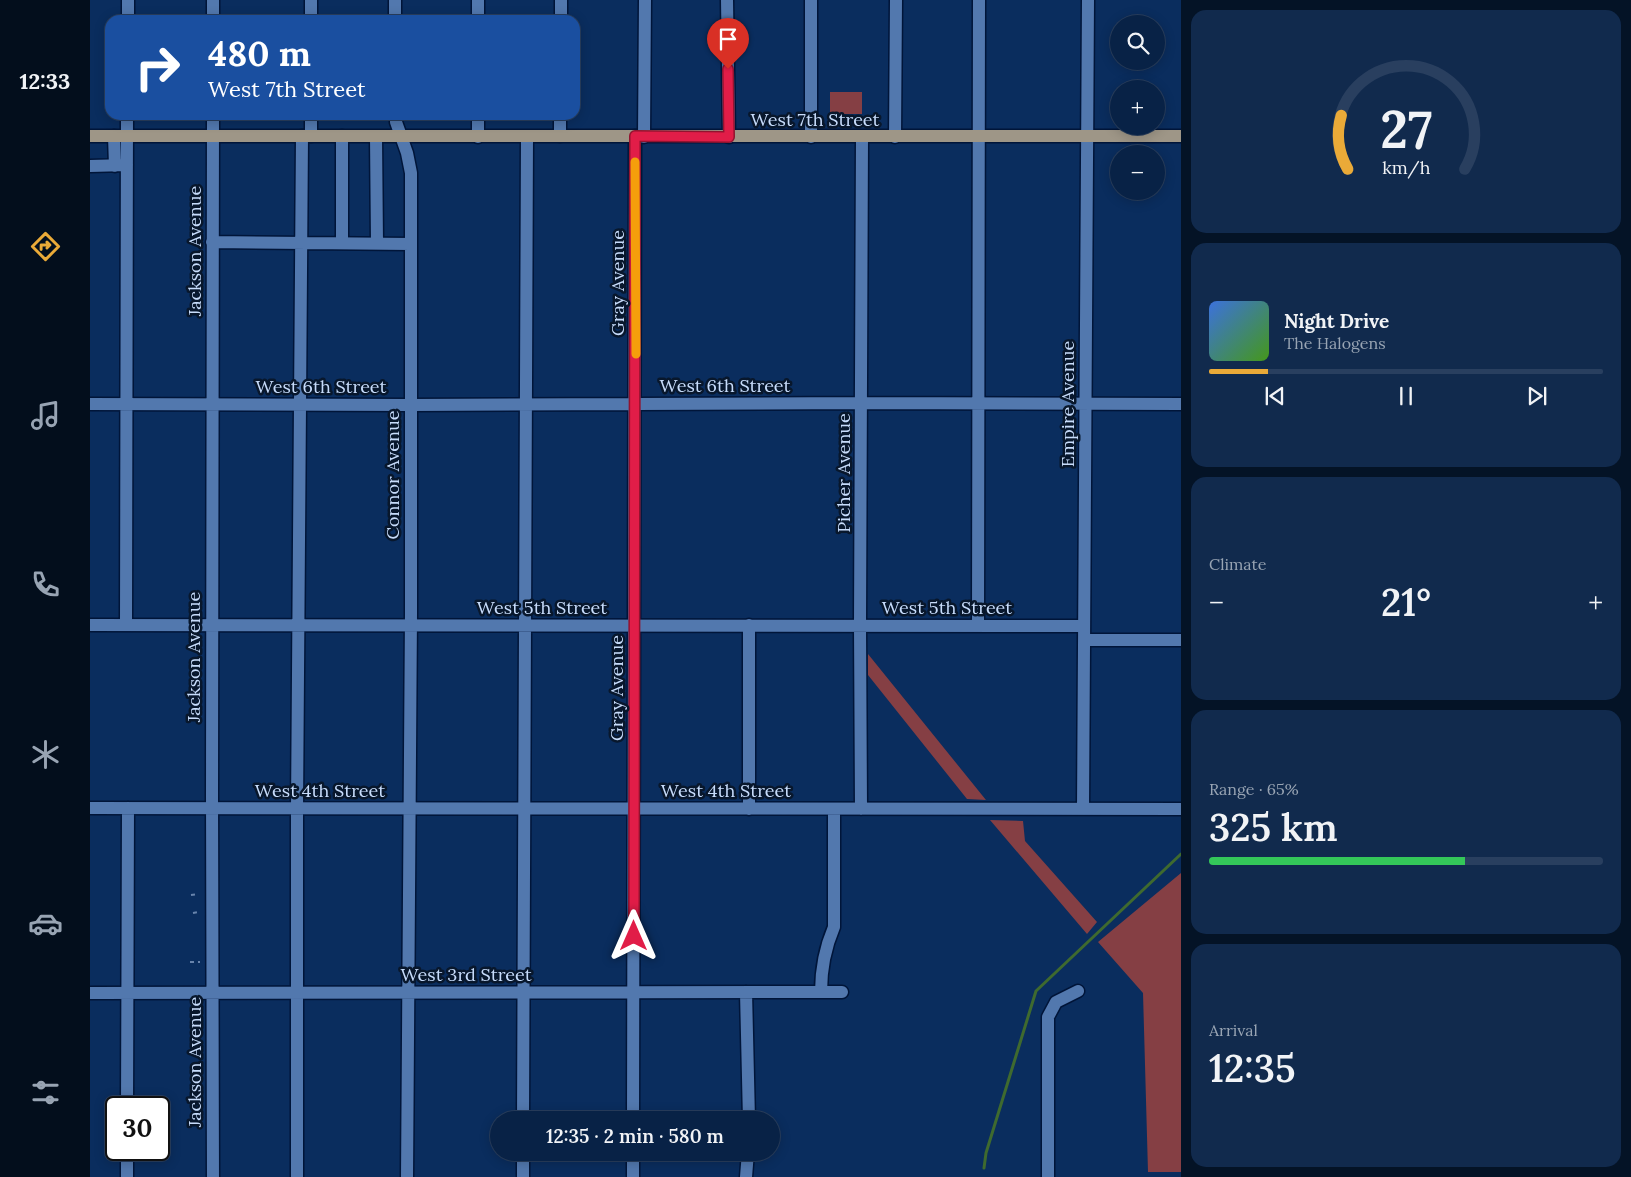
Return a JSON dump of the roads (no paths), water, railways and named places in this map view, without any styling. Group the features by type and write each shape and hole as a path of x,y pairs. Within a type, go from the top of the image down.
{"main road":[{"name":"West 7th Street","path":"90,136 1181,136"}],"street":[{"path":"128,0 128,15"},
{"path":"213,0 213,15"},
{"path":"311,0 311,15"},
{"path":"395,0 395,15"},
{"path":"478,0 478,15"},
{"path":"561,0 561,15"},
{"name":"Gray Avenue","path":"633,1111 636,405 640,136 645,0"},
{"path":"727,0 729,137"},
{"path":"811,0 811,137"},
{"path":"895,137 896,0"},
{"path":"978,625 980,0"},
{"name":"Empire Avenue","path":"1084,809 1088,0"},
{"path":"126,120 121,136 121,166 128,404 126,626"},
{"name":"Jackson Avenue","path":"212,120 213,1177"},
{"path":"297,1177 297,808 301,243 306,136 310,120"},
{"name":"Connor Avenue","path":"396,120 400,137 407,153 411,173 411,624 407,1177"},
{"path":"478,120 478,136"},
{"path":"560,120 560,136"},
{"path":"342,136 342,243"},
{"path":"523,1111 527,136"},
{"path":"376,137 377,243"},
{"name":"Picher Avenue","path":"861,809 862,137"},
{"path":"90,166 121,166"},
{"path":"212,242 411,244"},
{"name":"West 6th Street","path":"90,404 1181,404"},
{"name":"West 5th Street","path":"90,626 411,624 1084,626"},
{"path":"749,625 749,809"},
{"path":"1084,640 1181,640"},
{"name":"West 4th Street","path":"90,808 1181,809"},
{"path":"127,1096 128,808"},
{"path":"821,992 821,974 827,945 834,927 834,809"},
{"path":"1048,1177 1048,1017 1056,1002 1078,991"},
{"path":"746,992 749,1111"},
{"name":"West 3rd Street","path":"90,993 842,992"},
{"path":"127,1161 127,1177"},
{"path":"523,1161 523,1177"},
{"path":"633,1161 633,1177"},
{"path":"746,1177 747,1161"}],"waterway":[{"path":"984,1168 986,1153 1036,991 1181,854"}]}
